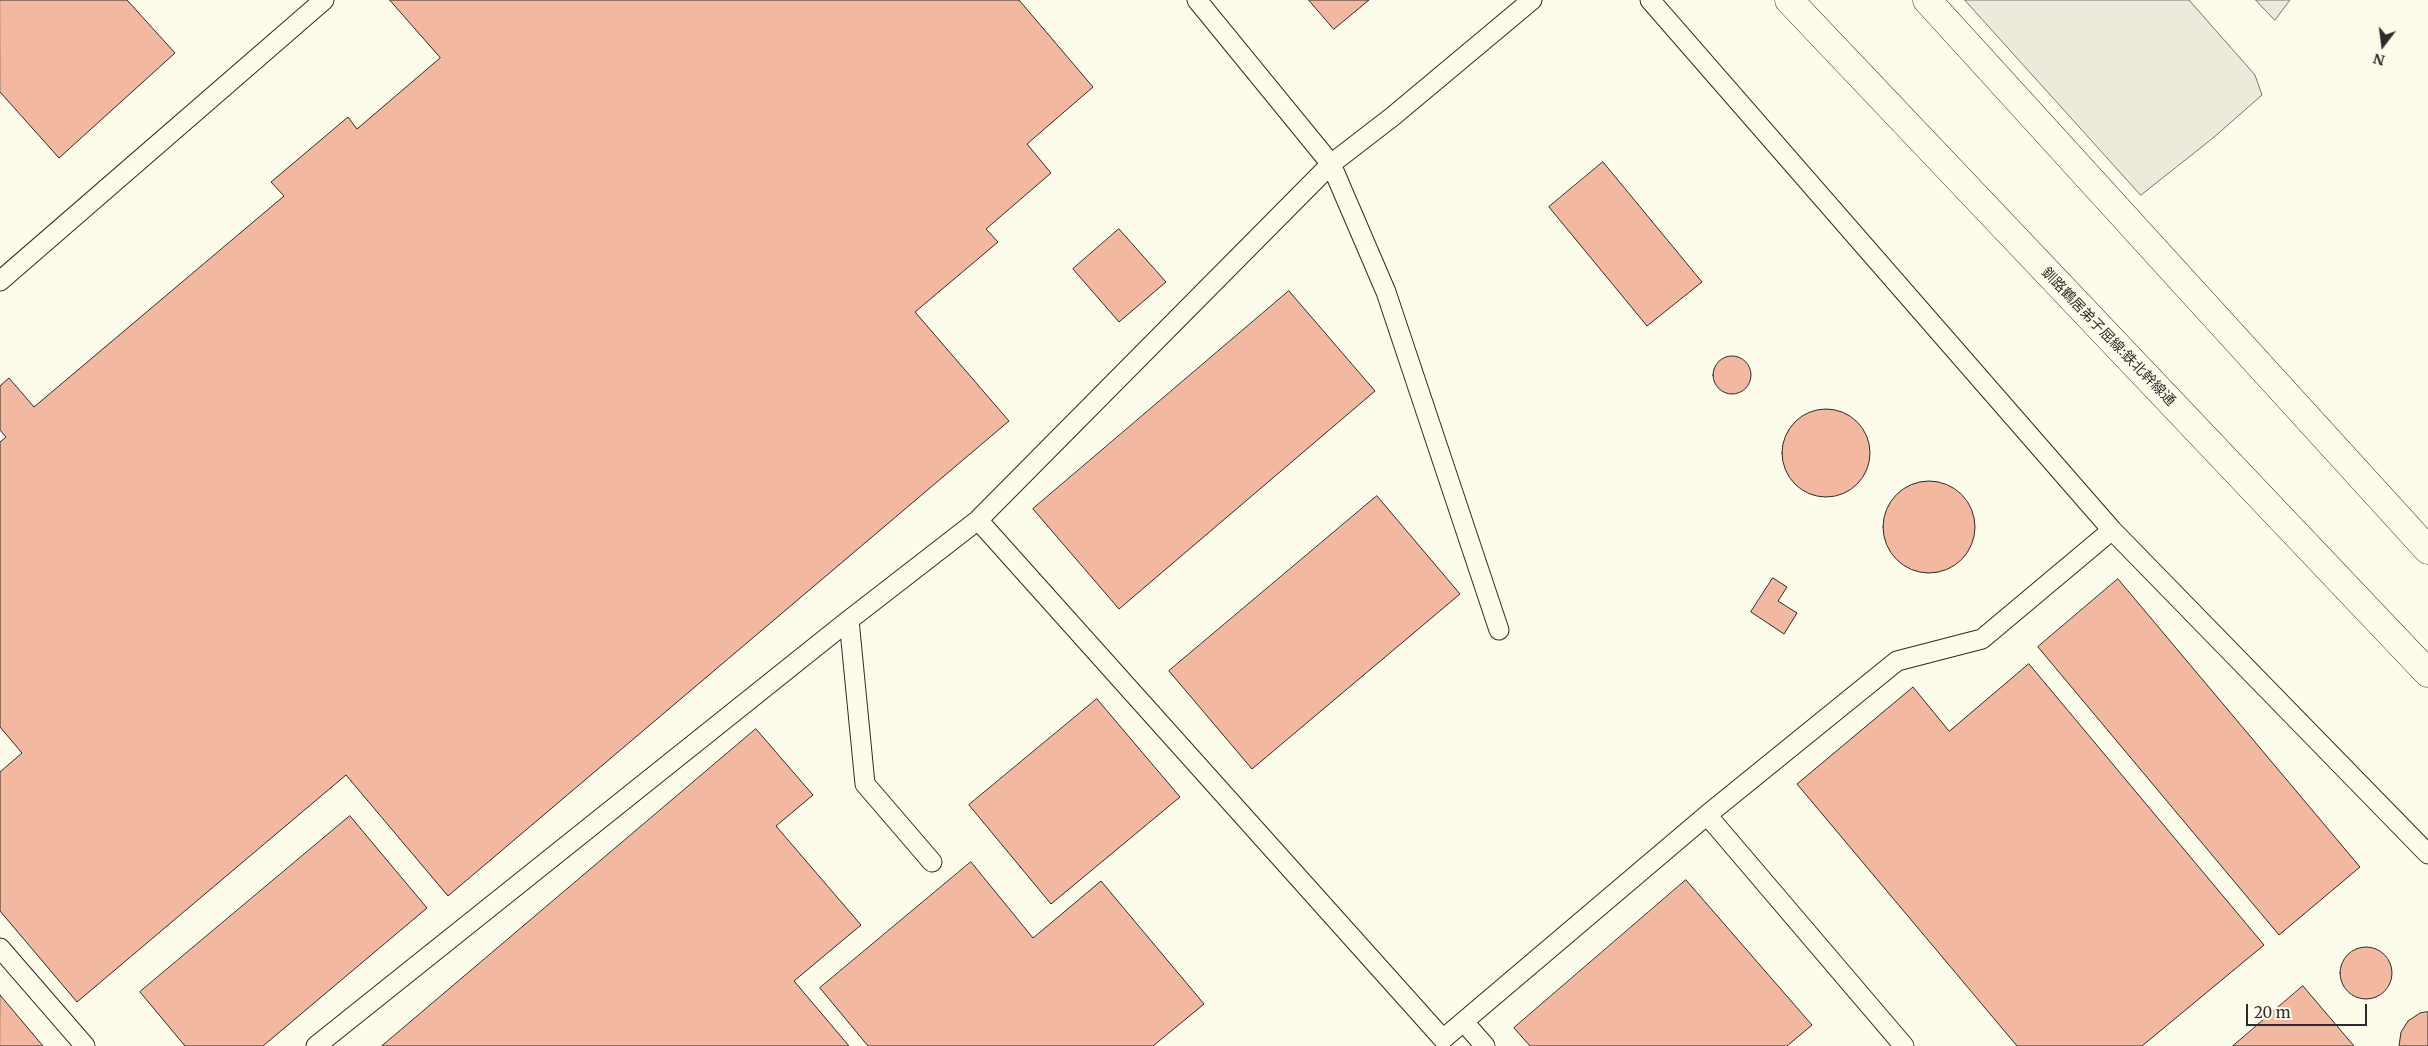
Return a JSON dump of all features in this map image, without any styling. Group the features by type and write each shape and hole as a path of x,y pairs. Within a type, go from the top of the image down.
{"main road":[{"name":"釧路鶴居弟子屈線:鉄北幹線通","path":"1789,0 2428,674"},
{"path":"1926,0 2428,550"}],"lane":[{"path":"0,281 324,0"},
{"path":"1197,0 1331,164 1386,292 1499,630"},
{"path":"316,1046 849,620 978,520 1331,164 1392,117 1532,0"},
{"path":"1650,0 2112,530 2428,854"},
{"path":"978,520 1443,1039 1707,815 1897,661 1982,639 2112,530"},
{"path":"849,620 865,784 932,862"},
{"path":"1707,815 1904,1046"},
{"path":"0,948 85,1046"},
{"path":"1464,1022 1485,1046"}],"shaded area":[{"path":"1965,0 2189,0 2255,75 2262,95 2213,138 2141,195"},
{"path":"2256,0 2290,0 2275,20"}],"building":[{"path":"0,0 127,0 175,53 59,158 0,92"},
{"path":"390,0 1019,0 1093,87 1027,144 1051,173 986,229 998,242 915,312 1009,421 448,896 346,775 77,1002 0,911 0,772 22,753 0,727 0,442 6,437 0,430 0,386 9,378 34,407 284,196 271,182 348,117 357,129 440,58"},
{"path":"1309,0 1369,0 1334,29"},
{"path":"1603,162 1702,282 1647,326 1549,207"},
{"path":"1119,229 1166,282 1119,322 1073,269"},
{"path":"1289,291 1375,391 1119,609 1033,509"},
{"path":"1732,356 1746,361 1751,375 1746,389 1732,394 1718,389 1713,375 1718,361"},
{"path":"1826,409 1843,412 1857,422 1867,436 1870,453 1867,470 1857,484 1843,494 1826,497 1809,494 1795,484 1785,470 1782,453 1785,436 1795,422 1809,412"},
{"path":"1929,481 1947,484 1962,494 1972,509 1975,527 1972,545 1962,560 1947,570 1929,573 1911,570 1896,560 1886,545 1883,527 1886,509 1896,494 1911,484"},
{"path":"1377,496 1460,594 1252,769 1169,671"},
{"path":"1773,578 1787,587 1778,601 1797,613 1784,634 1751,612"},
{"path":"2118,579 2360,867 2279,935 2038,647"},
{"path":"2029,664 2264,945 2142,1046 2017,1046 1797,784 1913,687 1949,731"},
{"path":"1097,699 1180,797 1051,904 969,805"},
{"path":"756,729 813,795 776,826 861,925 794,981 849,1046 382,1046"},
{"path":"350,816 427,908 263,1046 185,1046 140,992"},
{"path":"971,862 1033,938 1101,881 1204,1004 1153,1046 868,1046 820,988"},
{"path":"1686,880 1812,1025 1787,1046 1530,1046 1514,1028"},
{"path":"2361,947 2371,947 2381,951 2388,958 2392,973 2388,988 2381,995 2371,999 2361,999 2351,995 2344,988 2340,978 2340,968 2344,958 2351,951"},
{"path":"2303,986 2354,1046 2233,1046"},
{"path":"0,995 43,1046 0,1046"},
{"path":"2428,1012 2428,1046 2399,1046 2401,1032 2408,1021 2420,1013"}]}
